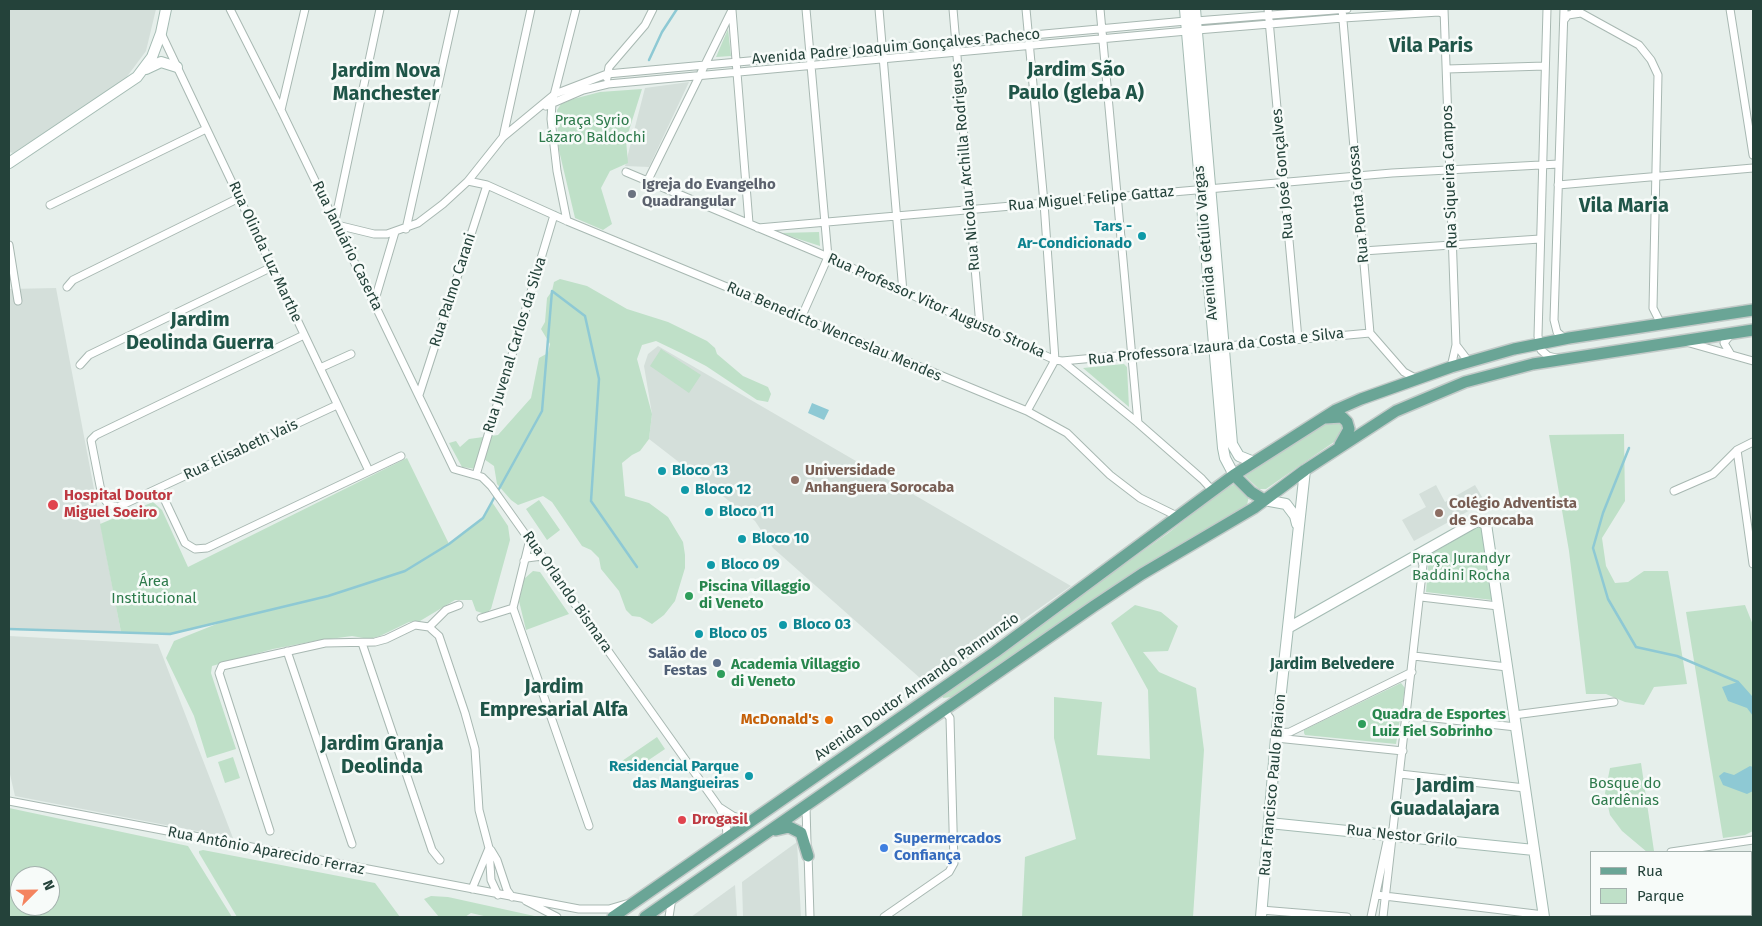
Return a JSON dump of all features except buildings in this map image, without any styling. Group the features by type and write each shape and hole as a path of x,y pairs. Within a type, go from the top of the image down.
{"main road":[{"name":"Avenida Doutor Armando Pannunzio","path":"613,917 753,822 816,775 995,652 1180,517 1234,475 1322,418 1362,399 1451,367 1539,344 1565,338 1753,310"},
{"path":"645,917 1142,574 1264,500 1305,470 1396,411 1424,398 1500,372 1559,358 1753,330"},
{"path":"1322,418 1342,417 1347,422 1349,429 1338,448"},
{"path":"1234,475 1251,492 1264,500"},
{"path":"930,696 944,710"},
{"path":"806,806 816,775"},
{"path":"772,830 789,827 797,830 803,835 808,856"},
{"path":"709,851 709,865 716,869"},
{"path":"689,864 700,872 702,879"}],"street":[{"path":"146,69 161,33 166,9"},
{"path":"230,9 238,23"},
{"path":"235,9 238,23"},
{"path":"281,110 305,9"},
{"path":"336,223 380,9"},
{"path":"406,229 455,9"},
{"path":"502,137 530,9"},
{"path":"567,222 553,143 552,103 576,9"},
{"path":"608,84 607,74 609,67 645,25 653,9"},
{"path":"732,9 749,223"},
{"path":"648,180 732,9"},
{"path":"801,318 828,257 806,9"},
{"path":"879,9 903,292"},
{"name":"Rua Nicolau Archilla Rodrigues","path":"952,9 980,326"},
{"path":"1026,9 1059,360 1027,411"},
{"path":"1100,9 1138,423"},
{"name":"Avenida Getúlio Vargas","path":"1185,9 1191,26 1220,347 1232,448 1239,456 1254,462"},
{"name":"Avenida Getúlio Vargas","path":"1191,26 1194,9"},
{"name":"Rua Ponta Grossa","path":"1342,9 1370,332"},
{"name":"Avenida Padre Joaquim Gonçalves Pacheco","path":"538,110 583,90 608,84 1103,38 1191,26 1268,12 1348,9"},
{"path":"1547,9 1540,239 1539,344 1544,353 1559,358"},
{"path":"1564,9 1554,320 1557,332 1565,338"},
{"path":"1730,9 1753,155"},
{"path":"1564,20 1568,15 1578,11 1639,46 1655,67 1659,82 1653,308 1661,324"},
{"name":"Rua José Gonçalves","path":"1268,12 1298,339"},
{"name":"Avenida Padre Joaquim Gonçalves Pacheco","path":"336,223 374,234 406,229 443,204 468,181 502,137 538,110 555,94 607,74 1102,29 1269,23 1444,12"},
{"name":"Rua Siqueira Campos","path":"1444,12 1456,345 1451,367"},
{"name":"Rua Januário Caserta","path":"238,23 454,469"},
{"name":"Rua Olinda Luz Marthe","path":"161,33 369,472"},
{"path":"9,163 137,77 146,69 162,62 177,67"},
{"path":"1447,68 1546,66"},
{"path":"50,205 206,129"},
{"name":"Rua Miguel Felipe Gattaz","path":"758,228 1356,176 1542,163 1559,164"},
{"path":"1558,186 1753,168"},
{"name":"Rua Professor Vitor Augusto Stroka","path":"626,172 828,257 1059,360 1138,423 1202,478 1213,491"},
{"name":"Rua Benedicto Wenceslau Mendes","path":"468,181 487,185 567,222 1027,411 1067,433 1110,475 1140,498 1180,517"},
{"name":"Rua Palmo Carani","path":"419,395 487,185"},
{"path":"67,287 73,280 239,198"},
{"name":"Rua Juvenal Carlos da Silva","path":"476,475 554,215"},
{"path":"374,303 396,232"},
{"path":"1363,251 1540,239"},
{"path":"9,245 18,301"},
{"path":"80,365 90,355 272,267"},
{"path":"1370,332 1404,372 1417,379"},
{"name":"Rua Professora Izaura da Costa e Silva","path":"1059,360 1132,356 1370,332"},
{"path":"1731,334 1724,342 1731,353"},
{"name":"Rua Elisabeth Vais","path":"304,335 96,435 91,440 102,496 109,505 118,507 337,405"},
{"path":"1682,341 1731,353 1753,361"},
{"path":"1456,345 1468,362"},
{"name":"Avenida Getúlio Vargas","path":"1220,347 1223,448 1225,458 1234,475"},
{"path":"320,368 351,354"},
{"path":"1674,490 1713,474 1736,450 1753,442"},
{"path":"1736,450 1751,532 1753,564"},
{"path":"159,488 184,543 195,549 207,548 401,456"},
{"name":"Rua Orlando Bismara","path":"454,469 476,475 487,481 491,486 719,807 726,821 727,838"},
{"name":"Rua Francisco Paulo Braion","path":"1261,914 1277,736 1305,470"},
{"name":"Rua Francisco Paulo Braion","path":"1264,500 1281,502 1289,506 1295,516 1298,533"},
{"path":"1288,628 1472,524 1483,522 1488,533 1544,916 1376,895"},
{"path":"530,539 513,608 589,826"},
{"path":"524,560 542,556"},
{"path":"1371,917 1395,823 1424,565 1421,558 1414,556"},
{"path":"1291,596 1294,607 1304,613 1313,614"},
{"path":"1421,597 1498,606"},
{"path":"429,627 446,610 459,605"},
{"path":"481,618 513,608"},
{"path":"270,831 219,673 222,666 324,643 362,643 386,639 415,626 429,627 439,636 475,749 479,810 489,848 491,880 498,894"},
{"path":"362,643 432,850 440,860"},
{"path":"287,651 352,844"},
{"path":"1414,656 1507,667"},
{"path":"1277,736 1290,732 1412,672"},
{"path":"1514,715 1614,702"},
{"path":"884,917 949,872 954,863 950,718 944,710"},
{"path":"1407,715 1516,727"},
{"path":"1277,736 1403,751"},
{"path":"1400,774 1525,788"},
{"name":"Rua Antônio Aparecido Ferraz","path":"9,801 524,900 595,910 616,907 640,898"},
{"path":"806,806 810,917"},
{"name":"Rua Orlando Bismara","path":"719,807 733,816 753,822"},
{"name":"Rua Nestor Grilo","path":"1269,823 1534,850"},
{"path":"1383,917 1391,834"},
{"path":"1678,851 1753,840"},
{"path":"475,890 489,848"},
{"path":"489,848 497,860 507,890 512,897"},
{"path":"668,917 672,898"},
{"name":"Rua Antônio Aparecido Ferraz","path":"524,900 535,908 556,917"},
{"path":"1261,914 1347,917"}],"shaded area":[{"path":"9,9 156,9 146,51 123,82 13,153 9,152"},
{"path":"689,82 649,167 625,166 645,88"},
{"name":"Hospital Doutor Miguel Soeiro","path":"56,288 121,632 9,630 9,289"},
{"name":"Universidade Anhanguera Sorocaba","path":"658,346 1071,586 929,686 773,548 755,521 649,439 652,414 644,366 648,354"},
{"name":"Colégio Adventista de Sorocaba","path":"1436,485 1445,502 1475,485 1485,502 1414,541 1402,520 1426,507 1419,494"},
{"path":"9,636 158,644 233,838 15,796 9,770"},
{"path":"797,842 801,917 743,917 742,882"},
{"path":"735,885 737,917 691,917"}],"green space":[{"path":"728,29 731,56 716,57"},
{"name":"Praça Syrio Lázaro Baldochi","path":"642,89 626,140 628,163 610,171 601,188 612,224 603,230 575,218 558,146 557,110 561,104 600,92"},
{"path":"819,232 820,246 780,233"},
{"path":"560,279 587,286 627,309 668,322 707,341 715,348 717,354 743,376 768,387 771,394 768,402 757,400 706,366 656,341 642,345 637,359 652,414 649,439 640,451 622,463 625,496 649,503 668,517 683,542 685,555 685,568 675,601 664,615 652,624 640,617 632,616 626,610 619,591 601,569 599,558 591,550 582,546 552,502 543,496 518,505 497,484 494,466 481,457 476,469 462,467 449,443 456,441 460,447 469,439 498,435 531,398 539,358 548,353 550,344 541,329 545,322 547,298 552,291 554,282"},
{"path":"661,349 701,375 689,393 650,366"},
{"path":"1124,364 1127,367 1129,407 1083,368"},
{"path":"1338,419 1346,428 1344,435 1266,489 1259,489 1245,476 1329,420"},
{"path":"1624,434 1625,501 1602,538 1606,566 1615,583 1628,582 1644,571 1668,571 1687,684 1654,687 1644,705 1625,702 1606,694 1586,694 1569,551 1549,435"},
{"name":"Área Institucional","path":"407,458 449,544 482,518 492,502 508,526 510,540 491,609 485,614 476,611 472,600 455,600 420,621 409,622 380,636 369,639 352,636 315,641 273,649 212,666 211,673 236,749 207,758 194,716 166,658 174,641 224,621 170,634 121,632 100,524 153,502 162,510 188,567"},
{"path":"1235,484 1249,496 1247,505 1157,558 952,697 943,698 941,694 1167,534 1223,490"},
{"path":"539,500 560,530 547,540 526,509"},
{"name":"Praça Jurandyr Baddini Rocha","path":"1480,527 1484,530 1492,600 1426,592 1429,555"},
{"path":"533,571 540,572 569,614 526,630 519,601 524,579"},
{"path":"1135,605 1161,612 1178,626 1168,651 1143,652 1159,672 1196,688 1204,750 1193,917 1022,917 1025,857 1076,839 1054,738 1054,697 1102,702 1097,755 1150,759 1148,690 1111,623"},
{"path":"1745,605 1753,625 1753,831 1745,835 1723,838 1686,612"},
{"path":"1401,683 1405,688 1396,744 1305,735 1304,730"},
{"path":"657,737 665,749 628,774 622,761"},
{"path":"233,757 240,778 225,783 218,762"},
{"name":"Bosque do Gardênias","path":"1641,763 1654,851 1646,851 1622,831 1610,815 1605,793 1610,768"},
{"path":"9,808 188,846 232,917 9,917"},
{"path":"203,850 375,883 400,917 237,917 199,853 199,851"},
{"path":"431,896 448,897 539,917 488,917 471,913 465,917 439,917 424,899"}],"water":[{"path":"812,403 829,410 824,420 808,413"},
{"path":"1738,682 1753,699 1753,716 1747,708 1728,701 1722,687"},
{"path":"1750,766 1753,767 1753,791 1747,794 1723,785 1719,776 1724,772 1734,775"}],"waterway":[{"path":"649,60 662,32 677,9"},
{"path":"552,291 585,316 599,379 591,501 637,567"},
{"path":"9,629 170,634 328,596 405,571 449,544 483,518 542,411 552,291"},
{"path":"1629,448 1603,513 1593,548 1608,599 1636,647 1677,656 1738,682 1753,699"}],"place":[{"name":"Igreja do Evangelho Quadrangular","path":"632,194"},
{"name":"Tars - Ar-Condicionado","path":"1142,236"},
{"name":"Bloco 13","path":"662,471"},
{"name":"Universidade Anhanguera Sorocaba","path":"795,480"},
{"name":"Bloco 12","path":"685,490"},
{"name":"Hospital Doutor Miguel Soeiro","path":"53,505"},
{"name":"Bloco 11","path":"709,512"},
{"name":"Colégio Adventista de Sorocaba","path":"1439,513"},
{"name":"Bloco 10","path":"742,539"},
{"name":"Bloco 09","path":"711,565"},
{"name":"Piscina Villaggio di Veneto","path":"689,596"},
{"name":"Bloco 03","path":"783,625"},
{"name":"Bloco 05","path":"699,634"},
{"name":"Salão de Festas","path":"717,663"},
{"name":"Academia Villaggio di Veneto","path":"721,674"},
{"name":"McDonald's","path":"829,720"},
{"name":"Quadra de Esportes Luiz Fiel Sobrinho","path":"1362,724"},
{"name":"Residencial Parque das Mangueiras","path":"749,776"},
{"name":"Drogasil","path":"682,820"},
{"name":"Supermercados Confiança","path":"884,848"}],"district":[{"name":"Vila Paris","path":"1431,46"},
{"name":"Jardim Nova Manchester","path":"386,82"},
{"name":"Jardim São Paulo (gleba A)","path":"1076,82"},
{"name":"Vila Maria","path":"1624,206"},
{"name":"Jardim Deolinda Guerra","path":"200,332"},
{"name":"Jardim Belvedere","path":"1332,665"},
{"name":"Jardim Empresarial Alfa","path":"554,698"},
{"name":"Jardim Granja Deolinda","path":"382,756"},
{"name":"Jardim Guadalajara","path":"1445,798"}]}
